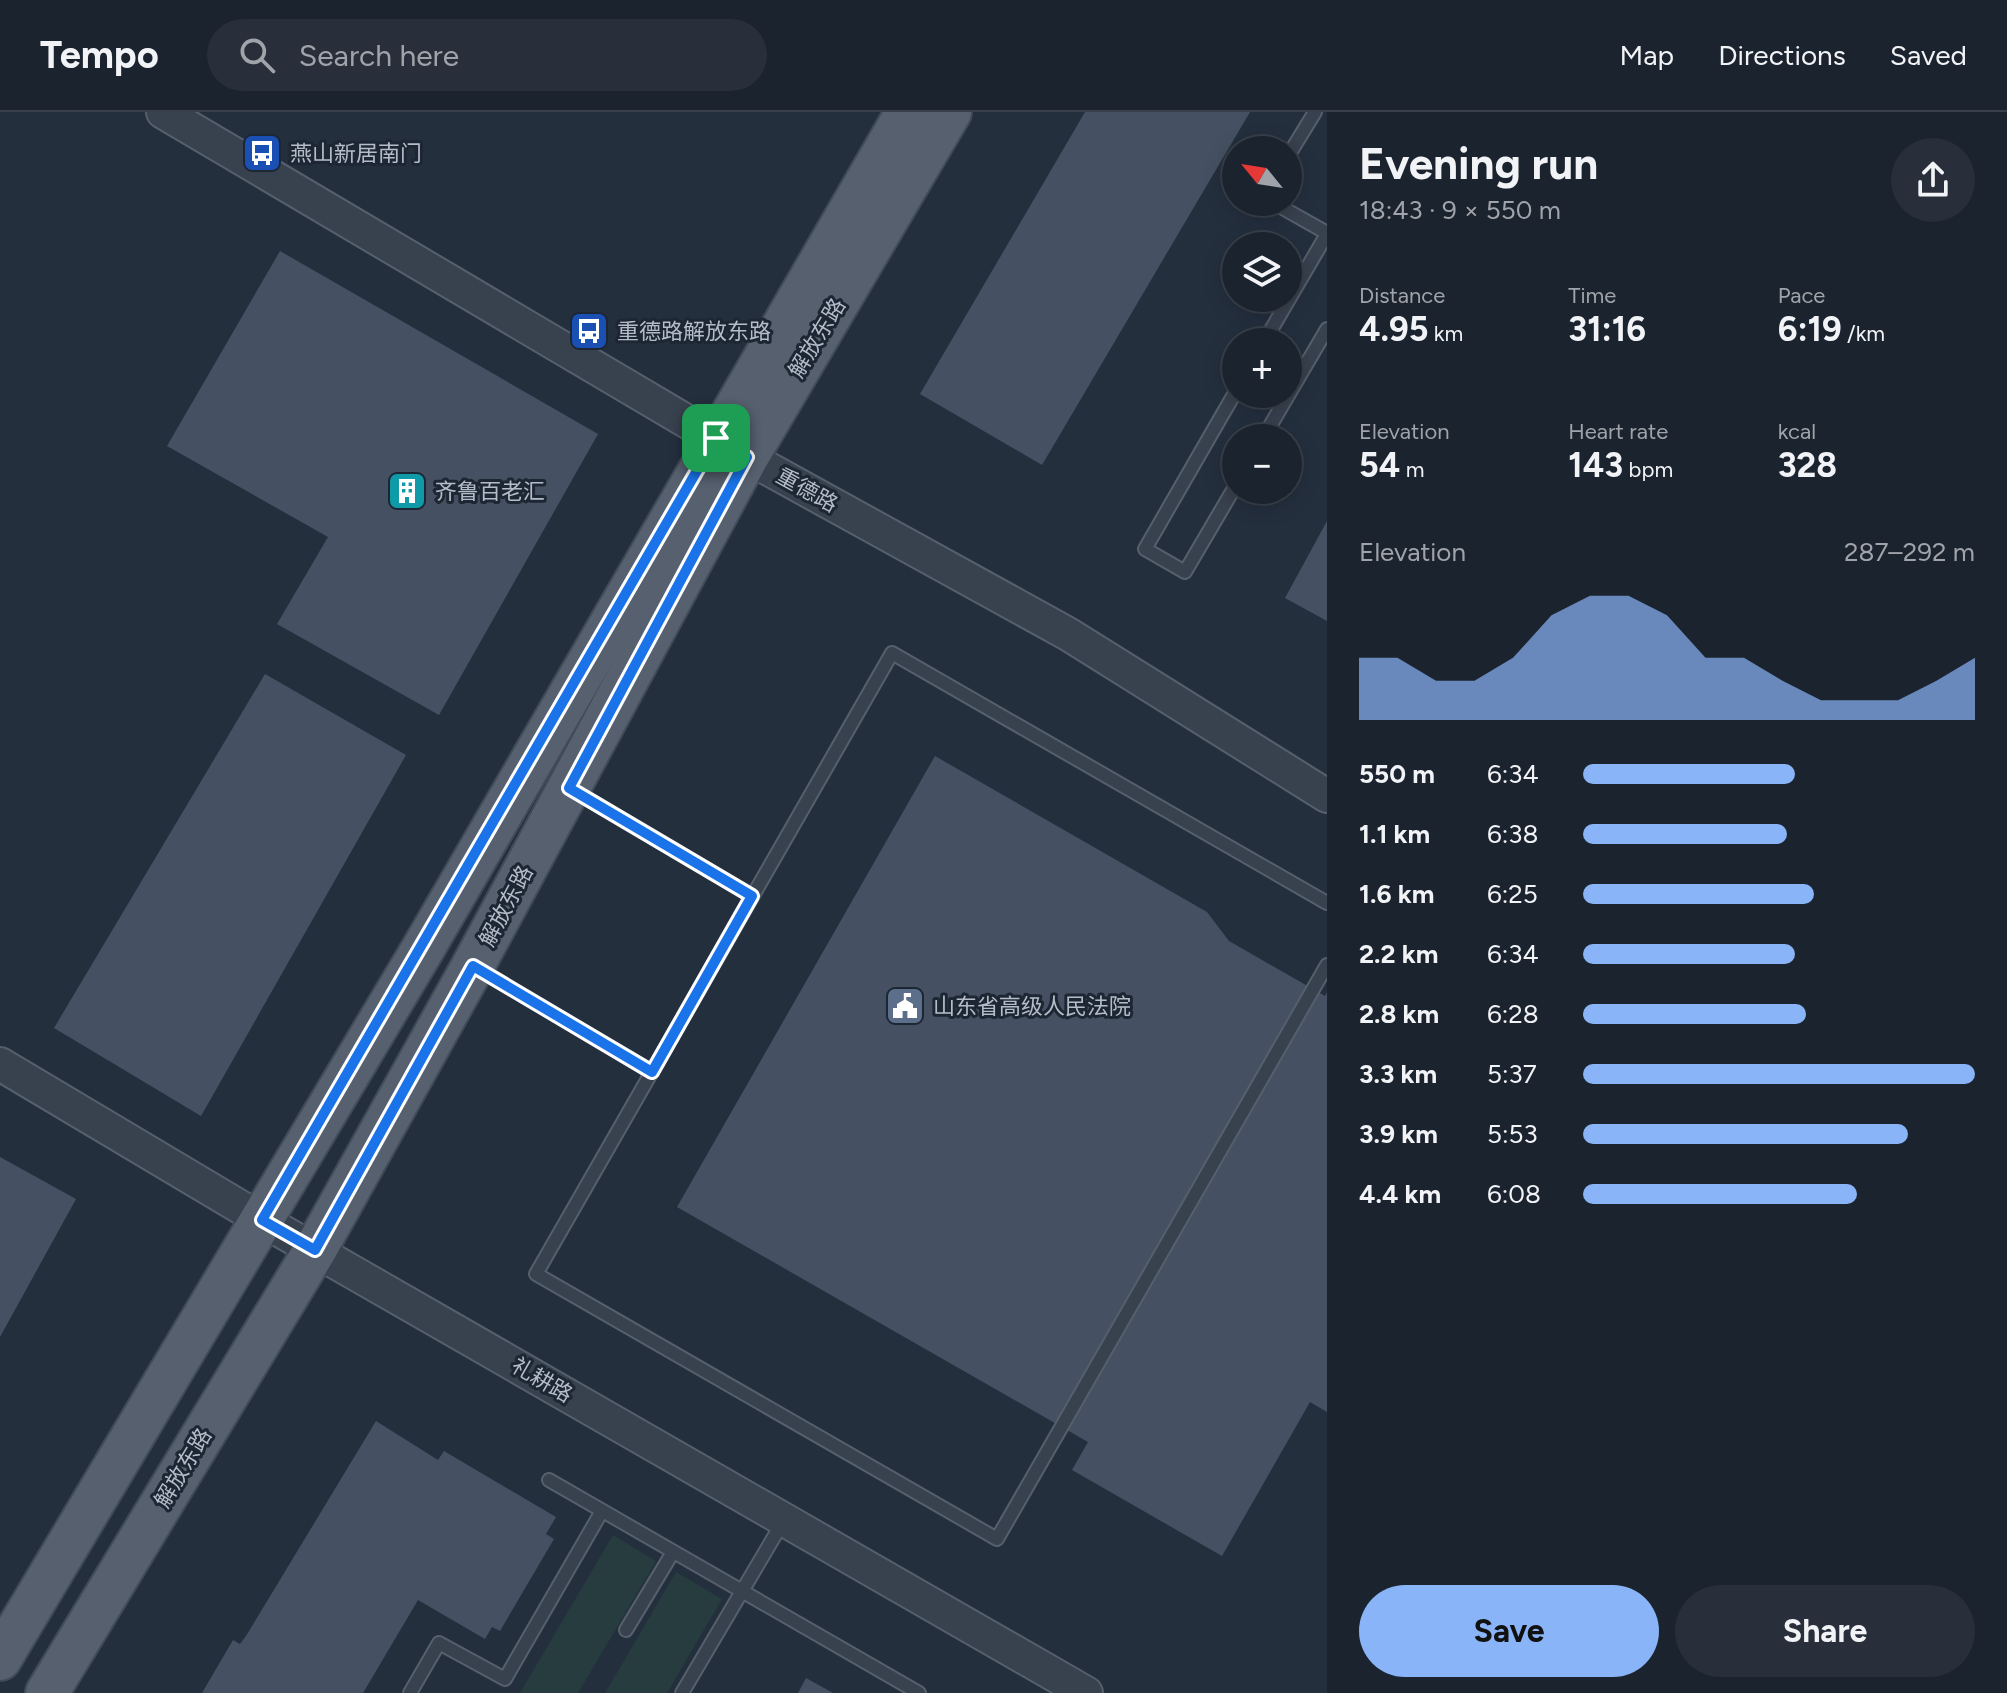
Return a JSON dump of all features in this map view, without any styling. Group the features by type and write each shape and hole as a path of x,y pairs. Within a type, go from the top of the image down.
{"main road":[{"name":"解放东路","path":"47,1693 315,1250 473,966 569,788 731,448 907,112"},
{"name":"解放东路","path":"0,1659 432,933 731,448 950,112"}],"street":[{"name":"重德路","path":"163,112 731,448 1068,634 1327,796"},
{"name":"礼耕路","path":"0,1064 262,1220 1086,1693"}],"lane":[{"path":"1300,136 1315,112"},
{"path":"1272,328 1327,233 1297,216"},
{"path":"1271,424 1327,329"},
{"path":"1225,504 1185,572 1145,549 1226,408"},
{"path":"1327,903 892,653 536,1274 997,1539 1327,965"},
{"path":"569,788 752,896"},
{"path":"473,966 652,1072"},
{"path":"549,1480 919,1693"},
{"path":"410,1693 439,1643 505,1679 602,1511"},
{"path":"682,1693 784,1520"},
{"path":"626,1630 673,1552"}],"green space":[{"path":"613,1535 656,1561 578,1693 520,1693"},
{"path":"676,1572 722,1599 667,1693 605,1693"}],"building":[{"path":"1085,112 1250,112 1236,136 1222,136 1222,160 1042,465 920,394"},
{"name":"齐鲁百老汇","path":"280,251 598,434 439,715 277,624 328,537 167,446"},
{"path":"1327,521 1327,621 1285,598"},
{"path":"265,674 406,755 201,1116 54,1028"},
{"path":"935,756 1207,912 1229,941 1325,996 1327,992 1327,1412 1310,1402 1222,1556 1072,1470 1088,1442 677,1207"},
{"path":"0,1157 76,1199 0,1337"},
{"path":"376,1421 438,1460 444,1451 556,1517 546,1534 554,1539 500,1631 492,1627 485,1639 418,1600 363,1693 202,1693 233,1640 240,1644 246,1636"},
{"path":"806,1678 833,1693 798,1693"}],"place":[{"name":"燕山新居南门","path":"262,153"},
{"name":"重德路解放东路","path":"589,331"},
{"name":"齐鲁百老汇","path":"407,491"},
{"name":"山东省高级人民法院","path":"905,1006"}],"route":[{"path":"716,438 747,457 569,788 752,896 652,1072 473,966 315,1250 262,1220 424,947 716,438"}]}
